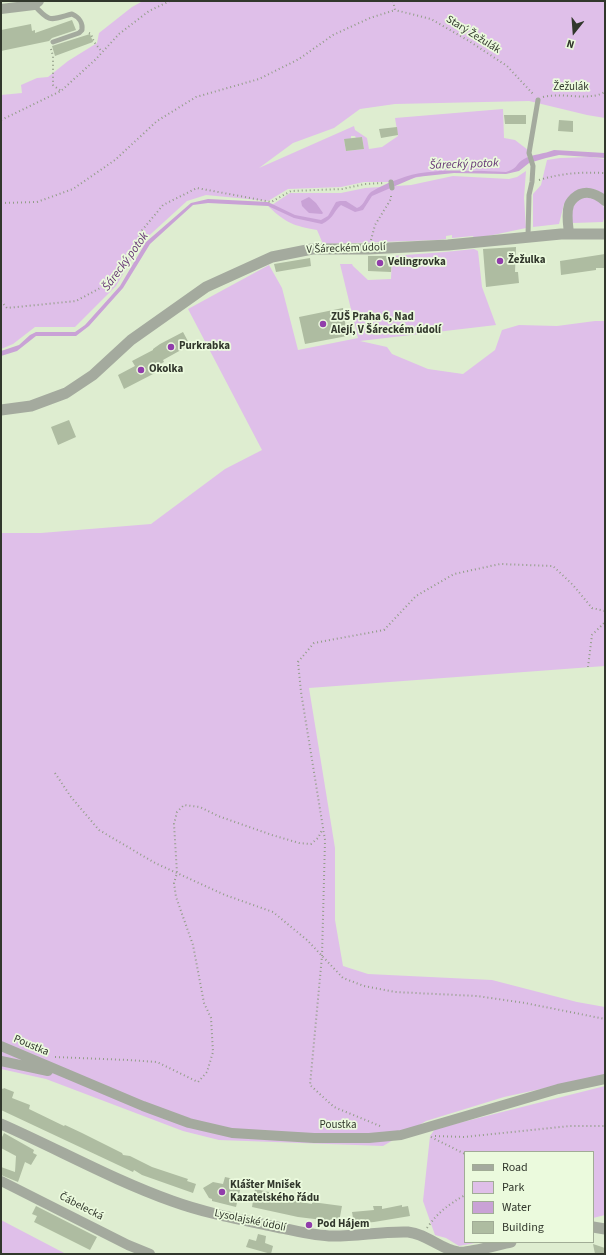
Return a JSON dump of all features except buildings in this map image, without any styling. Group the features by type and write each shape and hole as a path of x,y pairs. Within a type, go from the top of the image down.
{"street":[{"path":"1,9 37,3"},
{"path":"569,233 567,213 569,203 579,194 590,192 602,197"},
{"name":"V Šáreckém údolí","path":"1,410 31,406 66,393 93,374 131,340 206,287 272,257 312,249 368,249 448,245 569,233 605,234"},
{"name":"Poustka","path":"1,1046 143,1106 189,1123 232,1133 329,1138 369,1138 401,1135 558,1089 605,1079"},
{"name":"Poustka","path":"1,1061 73,1076"},
{"name":"Lysolajské údolí","path":"1,1124 128,1183 173,1201 222,1216 329,1236 360,1236 398,1232 414,1233 424,1236 457,1253 506,1243"},
{"name":"Čábelecká","path":"1,1181 128,1245 150,1254"},
{"path":"594,1227 605,1229"}],"lane":[{"path":"37,3 44,16 49,19 72,14 80,20 83,26 79,33 53,42"},
{"path":"528,236 529,195 533,166 529,153 538,100"},
{"path":"391,182 392,188"}],"path":[{"path":"1,120 60,92 119,34 149,11 170,1"},
{"path":"1,203 37,202 73,189 116,160 157,121 196,97 259,79 299,59 333,35 370,18 395,10 393,1"},
{"name":"Starý Žežulák","path":"395,10 431,19 469,41 507,66 538,100"},
{"path":"82,30 91,34 94,42 102,52"},
{"path":"53,42 51,48 53,56 54,85 60,92"},
{"name":"Žežulák","path":"538,100 550,95 593,96 605,92"},
{"path":"532,182 556,175 579,172 605,173"},
{"path":"1,301 8,308 76,301 104,286 139,246 139,234 163,205 197,188 271,202 291,191 342,189 365,184 391,182"},
{"path":"368,249 375,225 391,199 392,188"},
{"path":"381,1127 334,1107 310,1085 322,956 324,840 298,662 314,643 384,630 416,596 454,574 500,564 553,566 573,585 592,608 605,611"},
{"path":"588,667 592,635 605,622"},
{"path":"55,773 71,797 99,830 155,863 225,894 272,912 307,940 343,978 364,986 395,992 477,996 525,1003 605,1019"},
{"path":"41,1063 52,1057 158,1062 198,1082 207,1072 213,1052 211,1018 204,1003 193,944 176,897 174,883 177,873 174,824 177,812 184,805 200,807 218,816 245,826 299,843 311,844 318,838 323,829"},
{"path":"424,1136 464,1137 570,1126 605,1126"},
{"path":"430,1136 464,1153"},
{"path":"424,1236 436,1215 464,1196"}],"green space":[{"path":"143,1 605,1 605,118 529,101 395,104 360,109 334,128 293,143 259,168 354,126 355,130 367,138 369,149 382,147 398,136 395,118 503,109 504,138 515,140 528,150 527,160 510,173 453,169 390,182 364,182 341,187 288,189 268,201 206,195 187,201 141,243 116,286 75,327 35,327 13,344 1,349 1,95 22,93 21,85 37,78 48,77 68,61 97,43 99,33 132,7","holes":["351,136 355,136 356,138 362,137 364,149 346,151 344,139 351,139"]},
{"path":"590,157 605,159 605,195 594,189 585,189 564,204 559,224 533,227 533,194 541,185 547,160"},
{"path":"526,171 524,198 526,228 474,239 473,236 452,238 452,235 446,236 446,239 437,240 323,244 317,230 291,223 280,217 269,207 290,193 341,193 365,188 411,185 453,176 509,179 517,177"},
{"path":"585,197 600,200 604,211 603,222 572,222 572,213 575,203"},
{"path":"474,249 478,251 482,287 496,325 360,341 387,347 392,354 428,369 463,374 495,350 502,330 519,325 557,326 605,321 605,666 309,688 335,848 335,920 343,966 368,974 492,980 577,1002 605,1007 605,1075 504,1097 426,1121 383,1146 219,1140 183,1131 46,1079 1,1069 1,533 41,533 151,524 225,469 262,450 188,309 269,265 282,288 298,350 358,338 340,264 352,264 368,280 391,279 392,256"},
{"path":"605,1086 605,1215 594,1218 594,1151 464,1151 464,1243 475,1243 459,1246 446,1238 435,1235 423,1201 430,1136 435,1129"},
{"path":"1,1220 66,1254 1,1254"}],"water":[{"path":"554,150 605,153 605,158 559,155 529,163 519,171 506,174 454,173 416,177 372,196 363,210 355,212 341,205 329,219 322,224 294,218 268,206 208,203 193,205 150,244 123,288 89,326 76,336 36,336 17,351 1,356 1,351 19,345 30,335 36,332 75,332 85,325 120,286 146,242 191,203 208,199 268,202 295,215 321,220 328,216 336,202 346,201 357,208 360,207 367,196 377,188 410,175 437,171 506,172 513,169 527,157"},
{"path":"309,197 316,203 323,213 322,214 309,213 302,206 301,201"}],"place":[{"name":"Žežulka","path":"500,261"},
{"name":"Velingrovka","path":"380,263"},
{"name":"ZUŠ Praha 6, Nad Alejí, V Šáreckém údolí","path":"323,324"},
{"name":"Purkrabka","path":"171,347"},
{"name":"Okolka","path":"141,370"},
{"name":"Klášter Mnišek Kazatelského řádu","path":"222,1192"},
{"name":"Pod Hájem","path":"309,1225"}],"water label":[{"name":"Šárecký potok","path":"464,165"},
{"name":"Šárecký potok","path":"126,262"}]}
